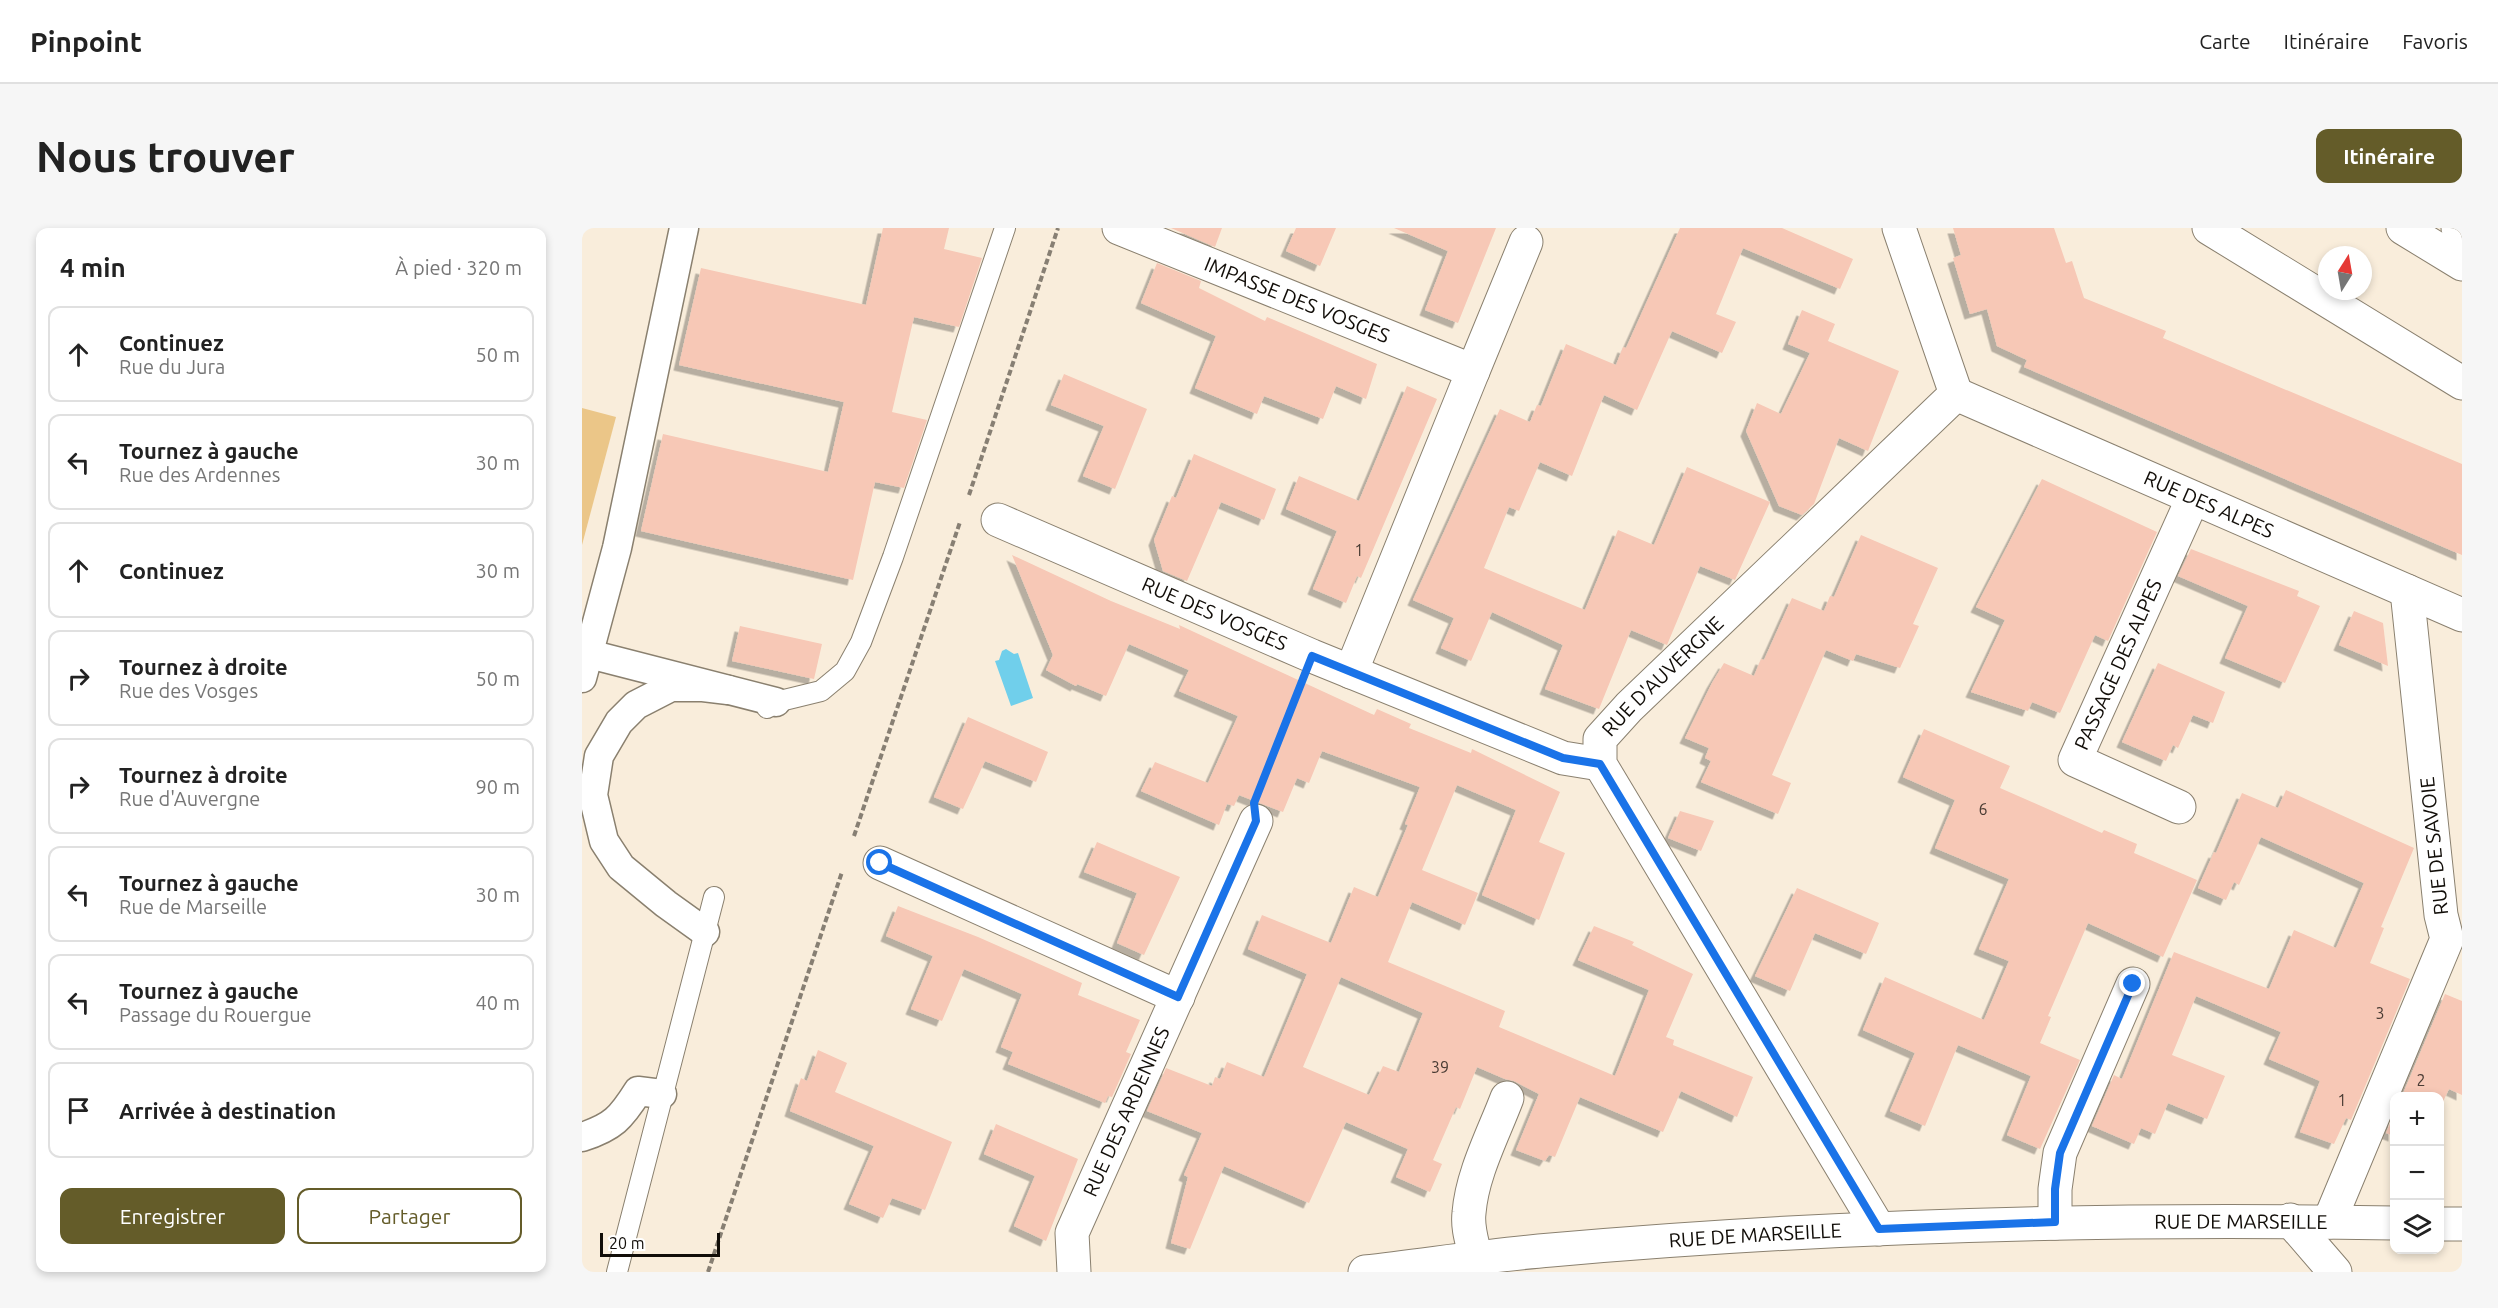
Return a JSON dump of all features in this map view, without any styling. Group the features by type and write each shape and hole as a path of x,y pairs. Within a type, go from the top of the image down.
{"street":[{"path":"684,228 617,548 585,666 728,690 771,705"},
{"name":"IMPASSE DES VOSGES","path":"1119,228 1473,371"},
{"path":"1899,228 1956,394"},
{"path":"2209,228 2462,383"},
{"path":"2403,228 2462,264"},
{"path":"2458,228 2462,230"},
{"path":"1351,672 1526,242"},
{"name":"RUE DES ALPES","path":"1956,394 2462,615"},
{"name":"RUE D'AUVERGNE","path":"1879,1229 1600,764 1600,739 1629,707 1956,394"},
{"name":"PASSAGE DES ALPES","path":"2179,807 2075,760 2193,498"},
{"name":"RUE DES VOSGES","path":"998,520 1312,656 1563,758 1600,764"},
{"name":"RUE DE SAVOIE","path":"2330,1222 2447,939 2440,903 2407,591"},
{"path":"705,932 621,867 604,841 593,795 590,753 636,705 670,687 728,690"},
{"name":"RUE DES ARDENNES","path":"1074,1272 1071,1233 1256,821"},
{"path":"880,863 1178,997"},
{"path":"2055,1222 2055,1189 2060,1153 2133,984"},
{"path":"582,1137 604,1130 621,1117 638,1091 662,1094"},
{"path":"1476,1259 1469,1230 1474,1183 1507,1098"},
{"path":"2290,1220 2336,1272"},
{"name":"RUE DE MARSEILLE","path":"1365,1272 1476,1259 1553,1261 1742,1235 2055,1222 2290,1220 2390,1223"},
{"path":"2444,1224 2462,1224"}],"lane":[{"path":"771,705 821,691 845,671 861,642 893,557 1005,228"},
{"path":"617,1272 714,897"}],"path":[{"path":"967,500 1058,228"},
{"path":"853,841 963,512"},
{"path":"1256,821 1254,803 1312,656"},
{"path":"708,1272 845,864"}],"shaded area":[{"path":"582,408 616,417 582,545"}],"water":[{"path":"1006,649 1014,654 1018,653 1033,698 1011,706 995,661 999,660 1002,651"}],"building":[{"path":"883,228 949,228 944,249 982,258 959,327 914,317 892,412 927,420 904,488 875,482 853,580 641,531 663,434 828,472 844,402 679,365 701,268 866,305"},
{"path":"1171,228 1222,228 1215,247"},
{"path":"1296,228 1336,228 1320,266 1286,251"},
{"path":"1394,228 1496,228 1458,323 1425,310 1448,251"},
{"path":"1680,228 1782,228 1853,259 1840,289 1743,248 1716,314 1736,322 1722,353 1672,331 1637,410 1604,395 1572,476 1540,462 1519,511 1509,507 1484,568 1585,610 1618,530 1654,545 1687,467 1770,502 1735,580 1700,566 1667,645 1631,630 1599,709 1545,689 1563,645 1492,612 1471,661 1441,648 1454,618 1413,600 1500,409 1530,422 1537,405 1541,406 1566,344 1616,365 1623,347 1626,348"},
{"path":"1953,228 2054,228 2066,263 2072,261 2084,298 2166,331 2163,338 2462,464 2462,555 2024,367 2027,360 1997,346 1987,309 1970,314 1953,258 1961,255"},
{"path":"1157,263 1201,281 1199,288 1265,321 1267,317 1377,364 1366,399 1336,386 1323,419 1264,396 1257,414 1195,388 1216,336 1141,303"},
{"path":"1802,310 1835,324 1828,341 1899,371 1868,451 1839,438 1814,504 1802,515 1779,506 1746,431 1757,403 1781,414 1810,353 1788,344"},
{"path":"1064,374 1147,409 1115,489 1083,476 1104,426 1051,405"},
{"path":"1407,386 1437,399 1361,578 1357,576 1346,603 1313,589 1337,531 1286,509 1299,476 1359,501"},
{"path":"1194,454 1276,489 1264,520 1221,502 1187,581 1163,571 1154,540 1172,496 1176,498"},
{"path":"2042,479 2157,532 2108,641 2095,635 2060,713 2032,702 2028,711 1971,692 2005,620 1976,607"},
{"path":"1861,535 1938,568 1913,624 1919,626 1900,668 1856,654 1853,661 1826,650 1772,775 1791,783 1778,814 1701,782 1711,761 1705,758 1709,748 1685,738 1724,663 1754,676 1761,659 1764,660 1792,598 1824,611 1830,596 1834,597"},
{"path":"2191,549 2299,591 2297,596 2320,606 2285,683 2225,658 2248,606 2178,576"},
{"path":"1012,555 1111,601 1180,629 1179,625 1374,715 1377,709 1411,724 1409,728 1471,753 1472,749 1560,792 1539,842 1565,853 1539,920 1482,895 1516,810 1457,785 1422,870 1478,893 1465,925 1412,902 1388,962 1505,1011 1499,1027 1615,1076 1649,990 1578,960 1594,926 1634,942 1632,945 1693,974 1666,1037 1674,1040 1673,1045 1753,1077 1737,1117 1681,1091 1663,1132 1580,1097 1555,1157 1549,1155 1545,1161 1516,1150 1539,1094 1514,1081 1477,1067 1460,1109 1456,1107 1433,1160 1442,1164 1430,1192 1396,1177 1408,1149 1346,1122 1309,1203 1224,1166 1190,1249 1171,1243 1188,1177 1184,1175 1202,1133 1147,1111 1166,1068 1212,1086 1215,1077 1220,1079 1227,1062 1264,1077 1307,974 1248,949 1262,915 1331,943 1354,887 1378,897 1408,825 1405,824 1420,787 1322,751 1309,783 1297,778 1283,812 1239,795 1234,806 1227,804 1219,825 1141,791 1155,762 1208,783 1238,716 1179,691 1189,670 1129,644 1106,696 1077,684 1076,686 1046,670 1053,655","holes":["1341,977 1423,1013 1399,1072 1383,1066 1369,1095 1303,1067"]},
{"path":"2354,611 2383,623 2388,666 2339,645"},
{"path":"740,626 822,644 814,679 732,661"},
{"path":"2158,663 2225,692 2213,723 2193,715 2178,748 2173,745 2166,761 2122,742"},
{"path":"968,717 1048,752 1036,782 985,761 963,809 934,797"},
{"path":"1924,729 2010,766 2000,788 2102,833 2104,830 2137,844 2134,853 2197,880 2163,957 2088,923 2048,1016 2051,1017 2040,1043 2080,1060 2040,1149 2007,1135 2031,1076 1958,1045 1925,1126 1890,1111 1915,1053 1863,1030 1885,977 1984,1020 2009,961 1979,949 2009,879 1935,848 1955,800 1903,777"},
{"path":"2286,790 2414,848 2381,927 2384,928 2370,963 2410,979 2351,1120 2346,1118 2334,1144 2300,1132 2320,1081 2269,1059 2281,1032 2196,996 2172,1055 2225,1076 2207,1119 2168,1103 2155,1134 2141,1128 2134,1144 2092,1126 2114,1075 2122,1079 2174,952 2269,989 2294,930 2336,948 2364,883 2261,837 2239,885 2234,882 2226,900 2198,888 2242,793 2278,808"},
{"path":"1680,811 1714,821 1701,851 1668,838"},
{"path":"1097,842 1180,877 1144,955 1117,943 1137,893 1084,872"},
{"path":"1797,888 1879,923 1866,954 1815,933 1790,991 1755,976"},
{"path":"898,906 978,937 1082,983 1078,995 1140,1020 1126,1052 1131,1054 1112,1097 1108,1096 1105,1103 1008,1064 1013,1052 1001,1047 1022,994 964,969 942,1021 911,1009 933,956 886,936"},
{"path":"2445,994 2462,1001 2462,1095 2449,1089 2444,1100 2444,1092 2404,1092"},
{"path":"818,1050 847,1063 835,1092 952,1142 925,1210 892,1198 883,1218 849,1204 874,1146 790,1111 801,1078 807,1081"},
{"path":"996,1124 1078,1159 1046,1241 1014,1226 1035,1176 984,1154"}],"route":[{"path":"880,863 1178,997 1256,821 1254,803 1312,656 1563,758 1600,764 1879,1229 2055,1222 2055,1189 2060,1153 2133,984"}]}
